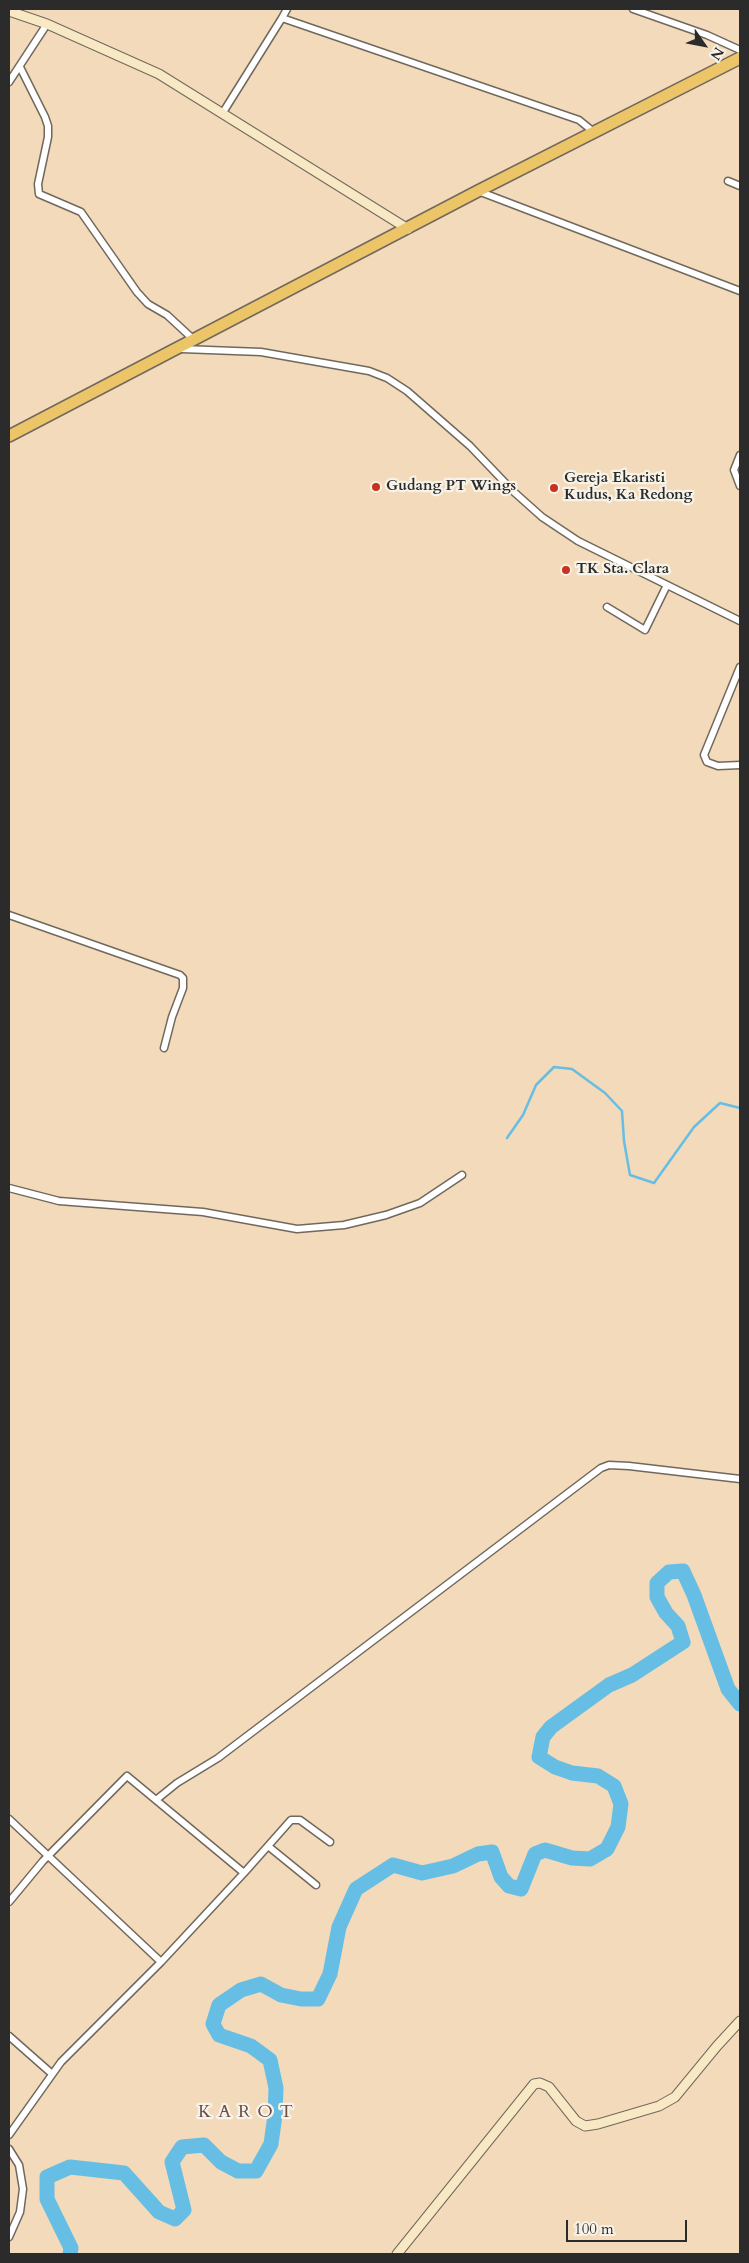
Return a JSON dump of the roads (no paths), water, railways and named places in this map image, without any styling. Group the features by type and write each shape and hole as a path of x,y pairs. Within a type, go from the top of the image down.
{"highway":[{"path":"9,436 478,191 740,58"}],"street":[{"path":"222,114 287,9"},
{"path":"633,9 707,35 740,50"},
{"path":"9,11 47,24 159,74 408,229"},
{"path":"282,18 579,120 595,133"},
{"path":"9,82 47,24"},
{"path":"20,67 48,126 48,137 38,184 39,194 81,212 137,292 148,304 167,315 193,339"},
{"path":"728,181 740,186"},
{"path":"478,191 740,291"},
{"path":"176,348 261,352 369,371 388,378 407,391 470,446 514,492 542,517 578,541 740,621"},
{"path":"740,455 734,470 740,486"},
{"path":"607,607 645,630 667,585"},
{"path":"740,667 704,756 707,762 718,766 740,764"},
{"path":"9,915 180,975 183,978 183,988 172,1017 164,1048"},
{"path":"9,1188 59,1201 203,1212 297,1229 344,1224 386,1215 420,1203 462,1174"},
{"path":"156,1800 177,1783 218,1758 601,1468 610,1465 629,1466 740,1479"},
{"path":"9,1902 47,1857 124,1777 129,1777 244,1873"},
{"path":"9,1818 47,1857 160,1962"},
{"path":"9,2135 51,2073 160,1962 244,1873 287,1824 296,1819 330,1842"},
{"path":"268,1846 316,1885"},
{"path":"397,2254 534,2084 540,2083 549,2087 576,2121 585,2126 591,2126 650,2108 675,2097 740,2021"},
{"path":"9,2036 51,2073"},
{"path":"9,2149 19,2165 22,2189 20,2212 9,2237"}],"waterway":[{"path":"507,1138 523,1115 536,1085 554,1067 572,1069 605,1093 622,1111 624,1141 630,1175 654,1183 694,1127 720,1103 740,1108"},
{"path":"70,2254 71,2248 47,2199 47,2177 70,2167 124,2173 159,2212 175,2219 184,2210 172,2162 182,2147 204,2145 221,2162 238,2171 256,2171 271,2144 275,2115 276,2088 270,2060 251,2046 219,2035 213,2024 219,2005 241,1990 261,1984 281,1995 301,1999 318,1999 330,1974 339,1927 356,1889 393,1865 422,1873 453,1866 478,1854 492,1852 501,1877 509,1886 521,1889 535,1854 545,1850 572,1858 590,1859 607,1849 618,1827 621,1804 614,1786 598,1776 572,1773 555,1767 539,1757 543,1737 551,1727 609,1685 632,1675 683,1642 678,1626 666,1613 657,1597 657,1583 669,1572 683,1571 694,1595 728,1689 740,1704"}],"place":[{"name":"Gudang PT Wings","path":"376,487"},
{"name":"Gereja Ekaristi Kudus, Ka Redong","path":"554,488"},
{"name":"TK Sta. Clara","path":"566,570"}],"district":[{"name":"K A R O T","path":"246,2113"}]}
